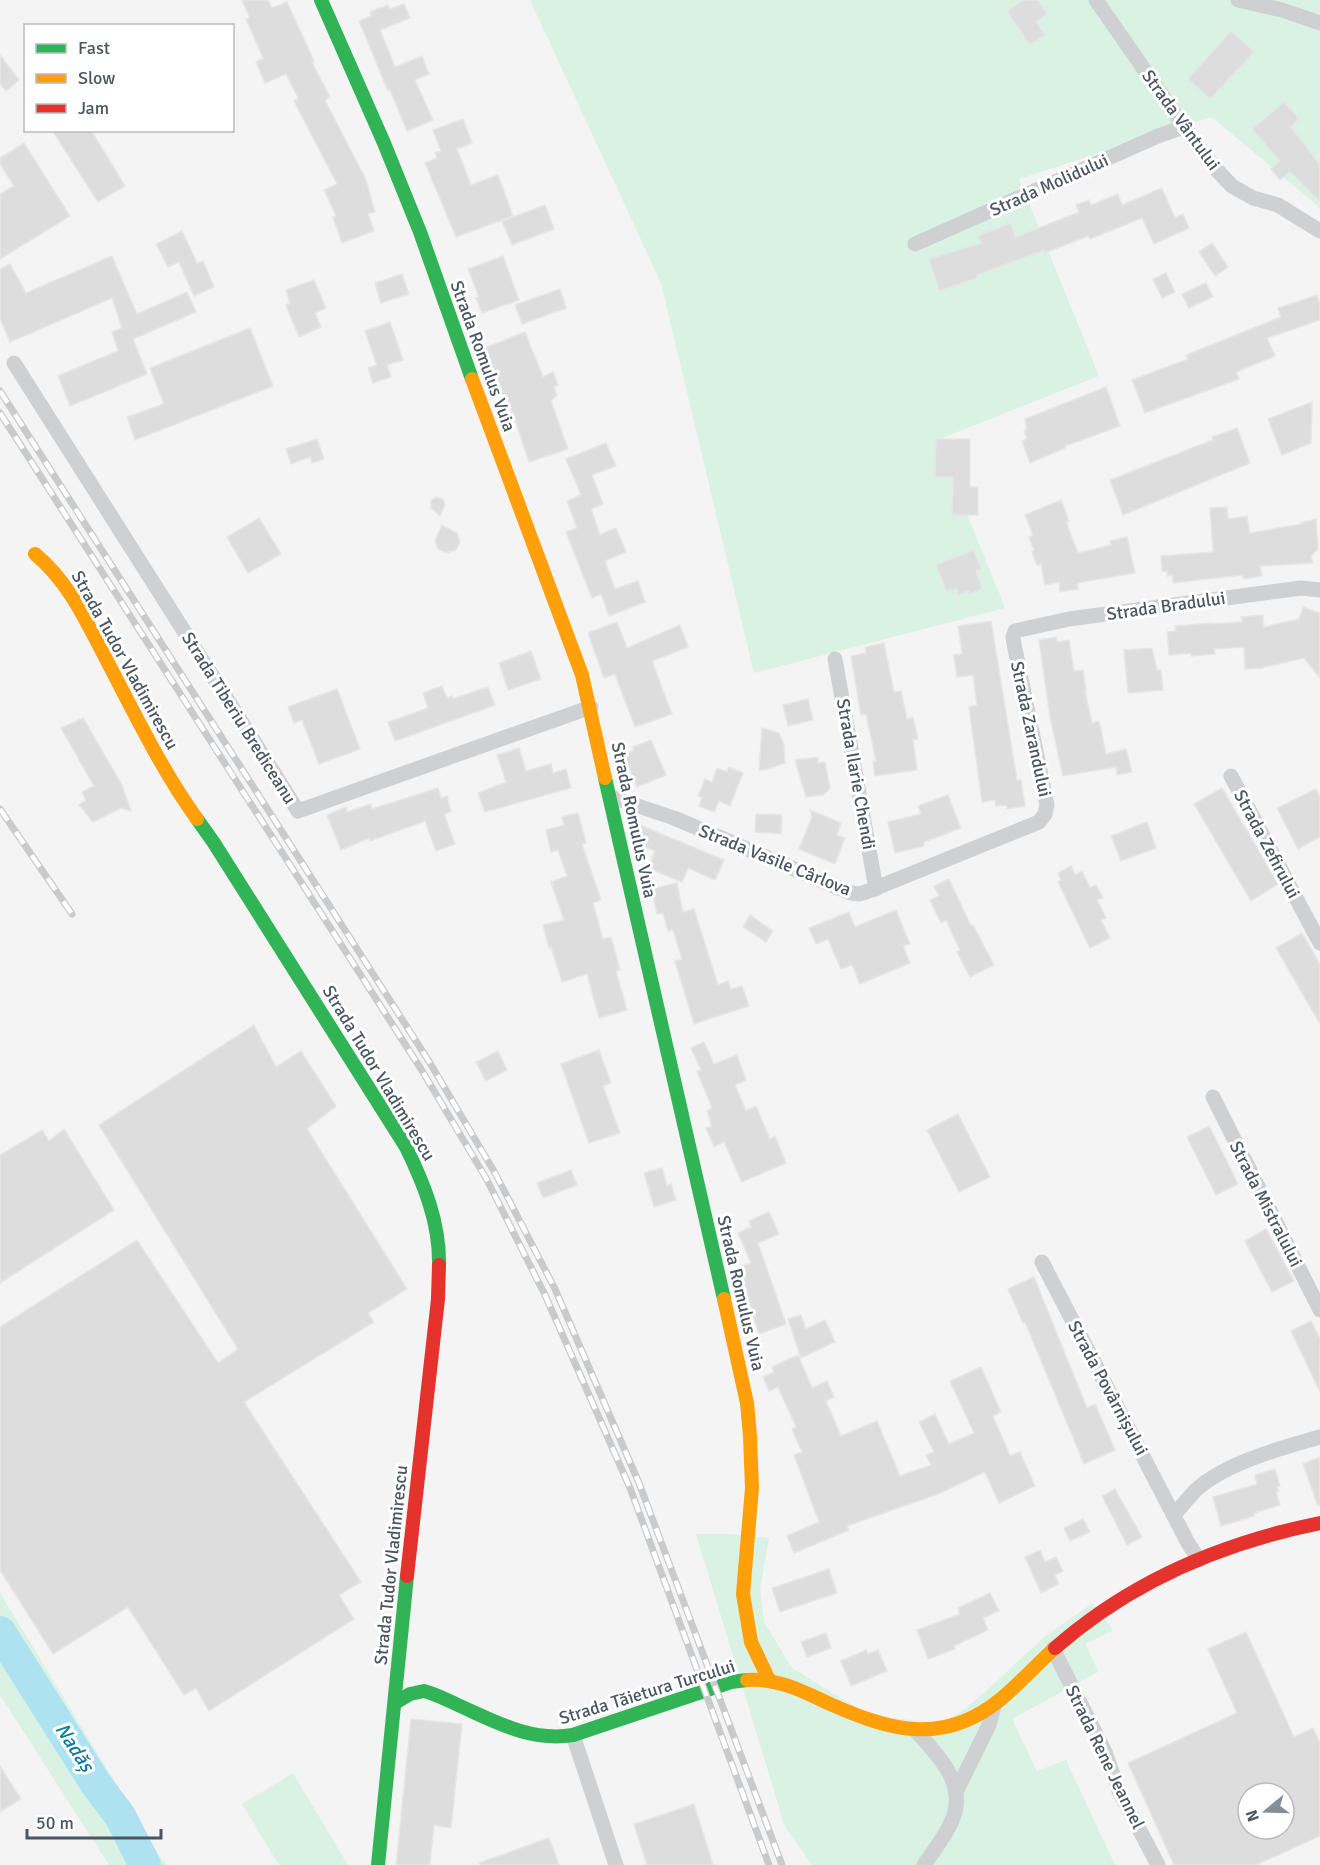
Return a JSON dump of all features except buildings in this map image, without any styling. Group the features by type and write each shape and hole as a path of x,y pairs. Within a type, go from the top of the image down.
{"street":[{"name":"Strada Romulus Vuia","path":"321,0 384,143 420,232 460,348 555,599 582,675 591,708 747,1403 753,1468 743,1594 751,1642 769,1680"},
{"name":"Strada Vântului","path":"1095,0 1184,127 1213,166 1232,186 1253,198 1278,205 1320,231"},
{"path":"1238,0 1320,22"},
{"name":"Strada Molidului","path":"915,244 1158,136 1184,127"},
{"name":"Strada Tiberiu Brediceanu","path":"14,363 298,811 591,708"},
{"name":"Strada Tudor Vladimirescu","path":"35,554 52,568 74,599 172,784 214,843 406,1147 423,1181 434,1220 439,1258 438,1299 416,1485 378,1865"},
{"name":"Strada Bradului","path":"1014,633 1020,629 1069,619 1301,588 1320,590"},
{"name":"Strada Zarandului","path":"1014,633 1014,644 1047,805 1046,814 1039,822"},
{"name":"Strada Ilarie Chendi","path":"835,659 876,889"},
{"name":"Strada Zefirului","path":"1231,776 1320,943"},
{"name":"Strada Vasile Cârlova","path":"610,797 674,818 851,893 859,894 1039,822"},
{"name":"Strada Mistralului","path":"1213,1097 1320,1310"},
{"name":"Strada Povârnișului","path":"1042,1262 1199,1560"},
{"path":"1174,1515 1196,1490 1221,1472 1237,1464 1320,1437"},
{"name":"Strada Tăietura Turcului","path":"395,1703 408,1694 421,1691 439,1696 536,1737 549,1739 573,1735 731,1682 754,1678 783,1683 882,1725 915,1730 938,1729 961,1724 994,1706 1053,1650 1109,1605 1199,1560 1252,1540 1320,1523"},
{"name":"Strada Rene Jeannel","path":"1053,1650 1105,1752 1119,1791 1158,1865"},
{"path":"924,1865 953,1818 957,1792 989,1725 994,1706"},
{"path":"915,1730 944,1761 957,1792"},
{"path":"573,1735 616,1865"}],"green space":[{"path":"530,0 1320,0 1320,208 1212,117 1019,179 1099,376 937,440 1005,608 754,673 661,283"},
{"path":"696,1534 769,1538 760,1589 764,1622 792,1668 862,1711 892,1718 938,1723 960,1713 1044,1637 1093,1603 1113,1630 1086,1644 1098,1672 1012,1719 1037,1771 1066,1760 1115,1865 812,1865 785,1827"},
{"path":"0,1593 167,1865 109,1865 0,1695"},
{"path":"293,1773 348,1865 279,1865 242,1804"}],"waterway":[{"name":"Nadăș","path":"0,1632 96,1784 120,1816 145,1865"}],"railway":[{"path":"0,391 430,1063 495,1173 555,1289 639,1483 782,1865"},
{"path":"0,413 421,1069 486,1178 545,1295 630,1488 769,1865"},
{"path":"0,809 72,914"}],"traffic: fast":[{"path":"321,0 384,143 420,232 472,379"},
{"path":"605,778 724,1299"},
{"path":"197,819 406,1147 430,1204 437,1234 439,1265"},
{"path":"378,1865 407,1576"},
{"path":"395,1703 410,1694 424,1691 514,1729 543,1736 558,1736 573,1735 731,1682 747,1680"}],"traffic: slow":[{"path":"472,379 582,675 605,778"},
{"path":"35,554 58,577 76,603 160,761 197,819"},
{"path":"724,1299 747,1403 750,1436 752,1488 743,1594 751,1642 769,1680"},
{"path":"747,1680 769,1681 790,1686 853,1713 896,1727 938,1728 959,1723 980,1714 1008,1693 1055,1648"}],"traffic: jam":[{"path":"407,1576 438,1299 439,1265"},
{"path":"1055,1648 1084,1624 1115,1603 1179,1568 1248,1542 1320,1523"}]}
